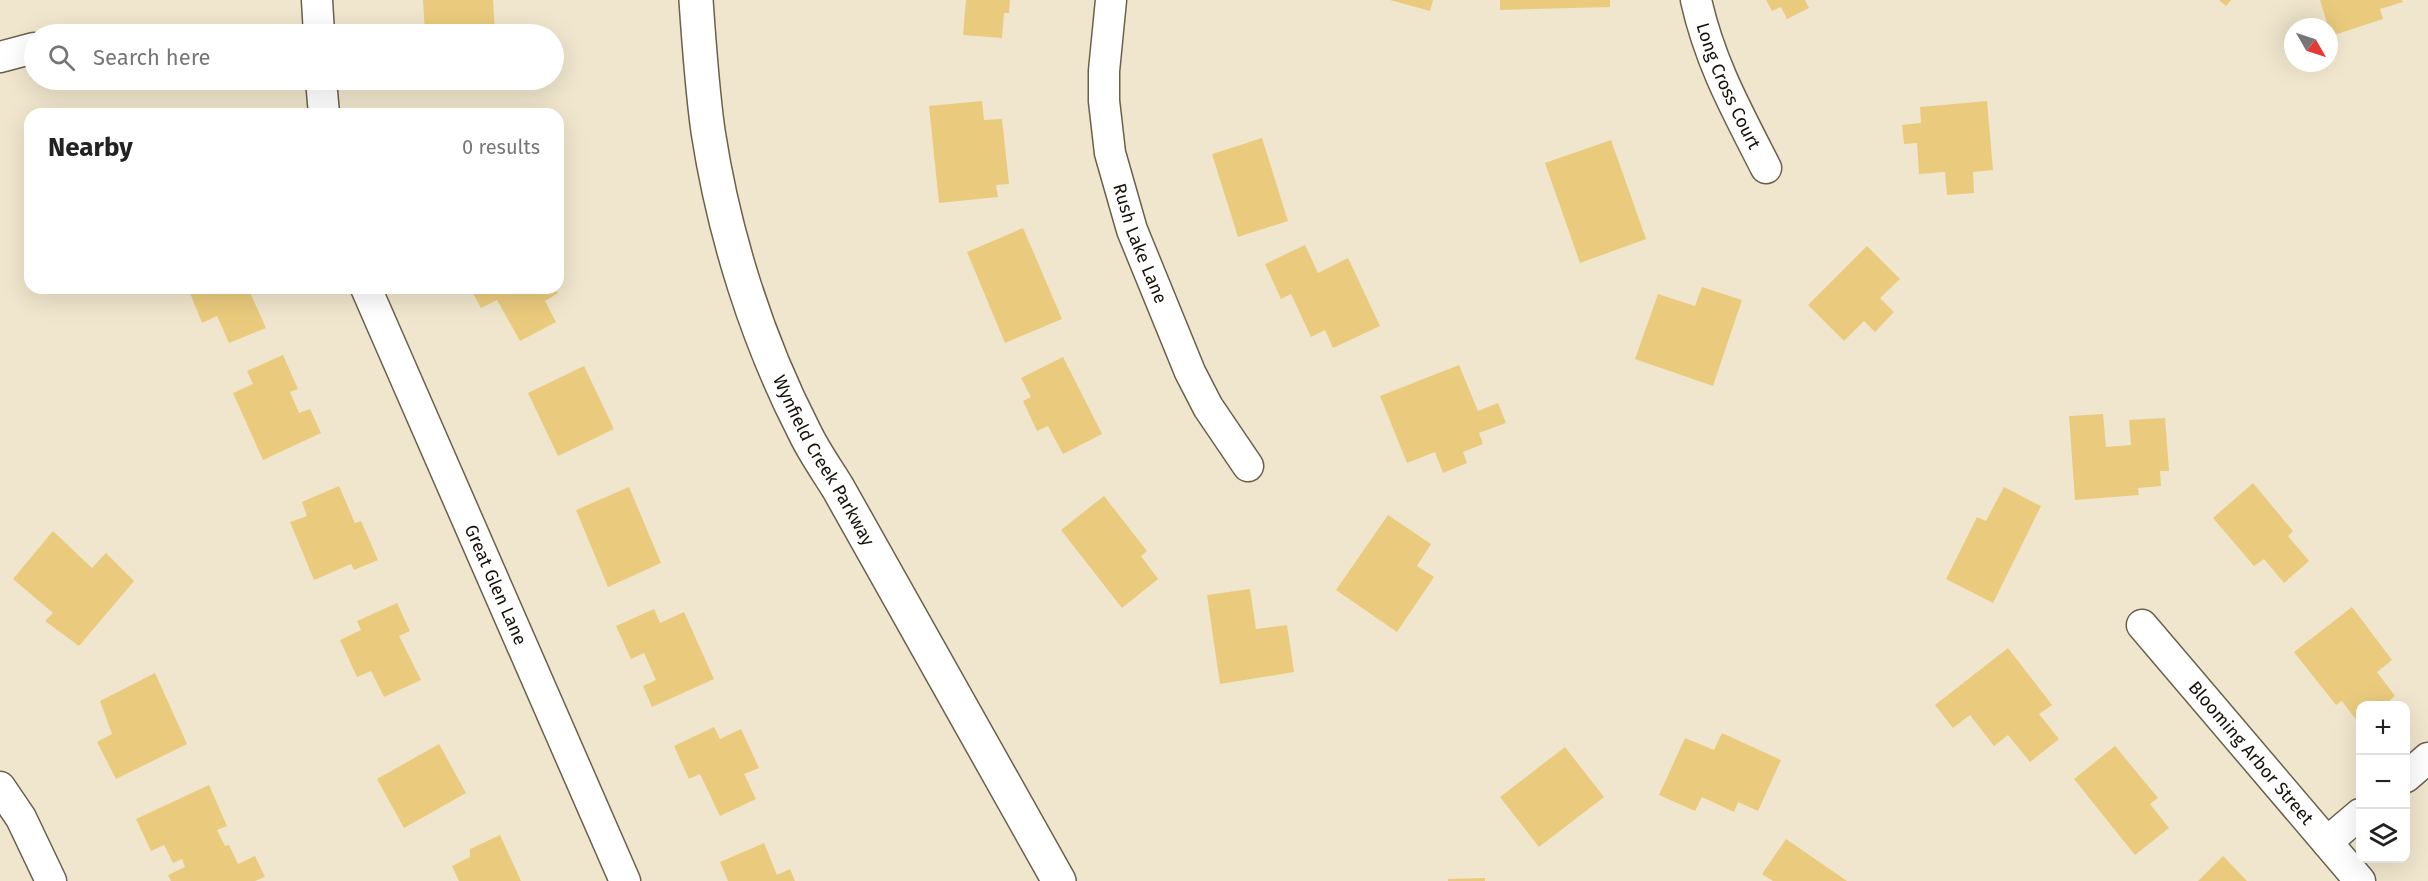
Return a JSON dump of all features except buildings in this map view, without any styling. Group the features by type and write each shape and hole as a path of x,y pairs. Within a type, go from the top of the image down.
{"street":[{"path":"317,0 318,24"},
{"name":"Wynfield Creek Parkway","path":"696,0 701,75 722,203 740,271 777,375 806,436 838,488 1059,881"},
{"name":"Rush Lake Lane","path":"1112,0 1104,70 1104,101 1110,153 1132,230 1190,372 1208,407 1248,466"},
{"name":"Long Cross Court","path":"1696,0 1719,75 1766,168"},
{"path":"0,57 24,51"},
{"path":"322,90 323,108"},
{"name":"Great Glen Lane","path":"369,294 625,881"},
{"name":"Blooming Arbor Street","path":"2142,625 2360,881"},
{"path":"2410,774 2428,758"},
{"path":"0,787 21,818 51,881"},
{"path":"2327,842 2356,818"}]}
